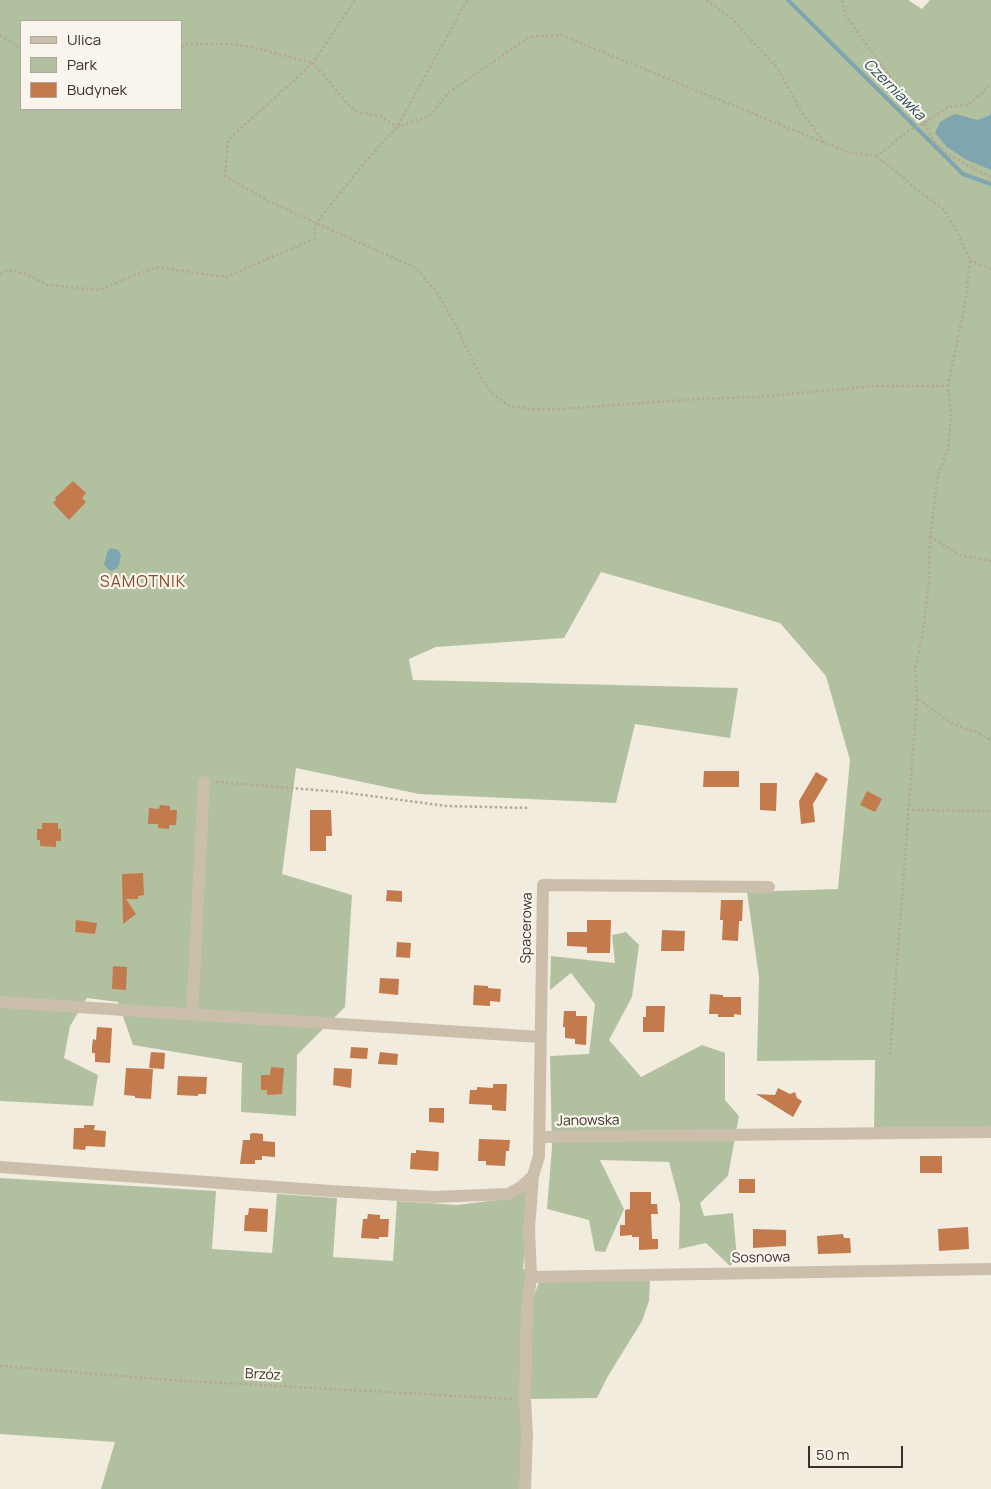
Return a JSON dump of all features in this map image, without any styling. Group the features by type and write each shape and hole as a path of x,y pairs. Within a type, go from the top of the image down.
{"street":[{"path":"192,1014 204,782"},
{"name":"Spacerowa","path":"539,1137 543,884 769,887"},
{"path":"0,1002 126,1012 192,1014 540,1037"},
{"name":"Janowska","path":"525,1489 527,1434 525,1400 531,1277 529,1229 533,1176 538,1156 539,1137 991,1132"},
{"path":"0,1167 434,1197 508,1194 521,1187 533,1176"},
{"name":"Sosnowa","path":"531,1277 991,1268"}],"path":[{"path":"355,0 313,64 228,140 225,176 272,203 416,268 436,291 451,316 482,380 492,393 509,406 532,410 560,409 698,399 758,397 875,386 948,386"},
{"path":"0,274 9,270 25,274 48,284 98,290 156,267 226,277 314,238 316,223 366,161 397,127 467,0"},
{"path":"706,0 731,18 778,70 801,111 825,143"},
{"path":"842,0 845,15 924,123 933,140 945,152 991,177"},
{"path":"397,127 430,116 448,93 529,37 560,35 848,152 876,158 944,210 957,232 970,260 966,298 948,386 951,416 948,450 938,475 930,536 929,581 924,624 915,669 917,698 907,810 890,1055"},
{"path":"0,36 20,47"},
{"path":"182,47 188,44 232,44 251,47 313,64 354,112 380,116 397,127"},
{"path":"876,158 908,131 948,107 969,105 991,84"},
{"path":"970,260 991,269"},
{"path":"930,536 960,555 991,561"},
{"path":"917,698 953,724 979,733 991,740"},
{"path":"204,782 341,792 446,806 530,808"},
{"path":"907,810 991,811"},
{"name":"Brzóz","path":"0,1366 170,1380 525,1400"}],"green space":[{"path":"0,0 908,0 922,9 930,0 991,0 991,1132 874,1133 875,1060 757,1061 759,977 747,892 838,889 850,760 826,676 780,623 601,572 564,638 436,647 409,659 413,680 738,688 730,738 635,724 616,803 419,794 296,768 282,874 352,895 345,1007 297,1055 296,1116 241,1112 242,1063 133,1045 118,1002 87,998 70,1026 64,1058 98,1075 93,1106 0,1101"},
{"path":"626,932 639,945 632,997 609,1040 641,1077 702,1045 725,1053 725,1100 739,1116 728,1176 700,1203 704,1216 733,1213 737,1259 730,1266 706,1243 679,1249 680,1204 669,1162 600,1160 624,1209 605,1252 595,1251 589,1220 547,1209 552,1147 550,1056 589,1054 595,1004 571,973 550,990 551,956 615,963 612,935"},
{"path":"0,1178 216,1191 212,1249 272,1253 277,1194 337,1198 333,1257 393,1261 397,1201 457,1205 497,1200 530,1184 523,1269 526,1269 522,1489 101,1489 115,1442 0,1434"},
{"path":"650,1280 649,1301 642,1321 608,1376 597,1398 530,1399 533,1298 539,1282"}],"water":[{"path":"991,111 991,170 965,159 947,147 935,133 940,122 955,114 978,120 990,115"},
{"path":"110,548 118,550 121,555 119,565 111,571 104,565"}],"building":[{"path":"73,481 86,493 82,498 86,502 69,520 53,503 56,500 55,498"},
{"path":"704,771 739,771 739,787 703,787"},
{"path":"816,772 828,779 813,804 815,822 801,824 799,801"},
{"path":"760,783 777,783 776,811 760,810"},
{"path":"867,791 882,799 875,812 860,805"},
{"path":"160,805 170,806 170,810 177,810 176,825 169,825 169,829 158,828 158,824 148,824 149,808 159,809"},
{"path":"310,810 331,810 332,836 326,836 326,851 310,851"},
{"path":"42,823 58,823 58,829 61,829 61,841 56,841 56,847 40,846 40,840 37,840 37,829 42,829"},
{"path":"143,873 144,895 138,896 138,899 126,899 136,914 123,924 122,874"},
{"path":"387,890 402,891 402,902 386,901"},
{"path":"721,900 743,900 742,921 739,921 738,941 722,940"},
{"path":"76,920 97,923 95,934 75,932"},
{"path":"587,920 611,920 610,953 587,953 587,947 567,946 567,932 587,932"},
{"path":"662,930 685,931 684,951 661,951"},
{"path":"397,942 411,943 410,958 396,957"},
{"path":"113,966 127,967 126,990 112,989"},
{"path":"380,978 399,979 398,995 379,993"},
{"path":"474,985 501,989 500,1002 490,1001 490,1006 473,1005"},
{"path":"710,994 723,995 723,997 741,997 741,1015 734,1014 734,1017 718,1017 718,1014 709,1014"},
{"path":"646,1006 665,1006 664,1032 643,1032 643,1017 646,1017"},
{"path":"564,1011 576,1011 576,1016 587,1016 586,1045 575,1044 575,1039 565,1038 565,1027 563,1027"},
{"path":"97,1027 112,1028 110,1063 95,1062 95,1053 92,1053 92,1047 93,1039 96,1040"},
{"path":"351,1047 368,1048 367,1059 350,1058"},
{"path":"151,1052 165,1053 164,1069 149,1068"},
{"path":"380,1052 398,1054 397,1065 378,1064"},
{"path":"271,1067 284,1068 282,1094 267,1095 267,1090 261,1090 261,1075 270,1075"},
{"path":"126,1068 153,1069 151,1099 124,1095"},
{"path":"334,1068 352,1069 351,1088 333,1085"},
{"path":"178,1076 207,1077 206,1094 198,1094 198,1096 177,1095"},
{"path":"493,1084 507,1084 506,1111 492,1110 492,1105 469,1104 470,1090 477,1090 477,1087 493,1088"},
{"path":"778,1088 790,1094 795,1092 797,1098 802,1101 793,1117 756,1094 775,1095"},
{"path":"429,1108 444,1108 444,1123 429,1122"},
{"path":"84,1125 95,1125 94,1130 106,1131 105,1147 86,1146 85,1150 73,1149 74,1128 84,1128"},
{"path":"250,1134 263,1134 263,1141 275,1142 275,1157 262,1156 262,1160 255,1160 255,1164 240,1164 243,1140 250,1140"},
{"path":"479,1139 510,1140 509,1151 506,1151 505,1166 486,1165 486,1161 478,1161"},
{"path":"416,1150 439,1152 438,1171 410,1169 411,1153 416,1153"},
{"path":"920,1156 942,1156 942,1173 920,1173"},
{"path":"739,1179 755,1179 755,1193 739,1193"},
{"path":"630,1192 651,1192 651,1204 657,1204 658,1214 651,1214 652,1239 658,1239 658,1249 639,1250 639,1237 632,1237 632,1235 620,1236 620,1225 625,1225 625,1210 630,1209"},
{"path":"249,1208 268,1209 267,1232 244,1231 245,1215 248,1215"},
{"path":"368,1214 380,1215 380,1219 389,1219 388,1237 379,1237 379,1239 361,1238 363,1219 367,1219"},
{"path":"968,1227 969,1249 939,1251 938,1229"},
{"path":"753,1229 786,1230 786,1246 753,1248"},
{"path":"843,1234 844,1238 850,1238 851,1253 818,1254 817,1236"}],"waterway":[{"name":"Czerniawka","path":"788,0 963,174 991,184"}],"district":[{"name":"SAMOTNIK","path":"143,583"}]}
